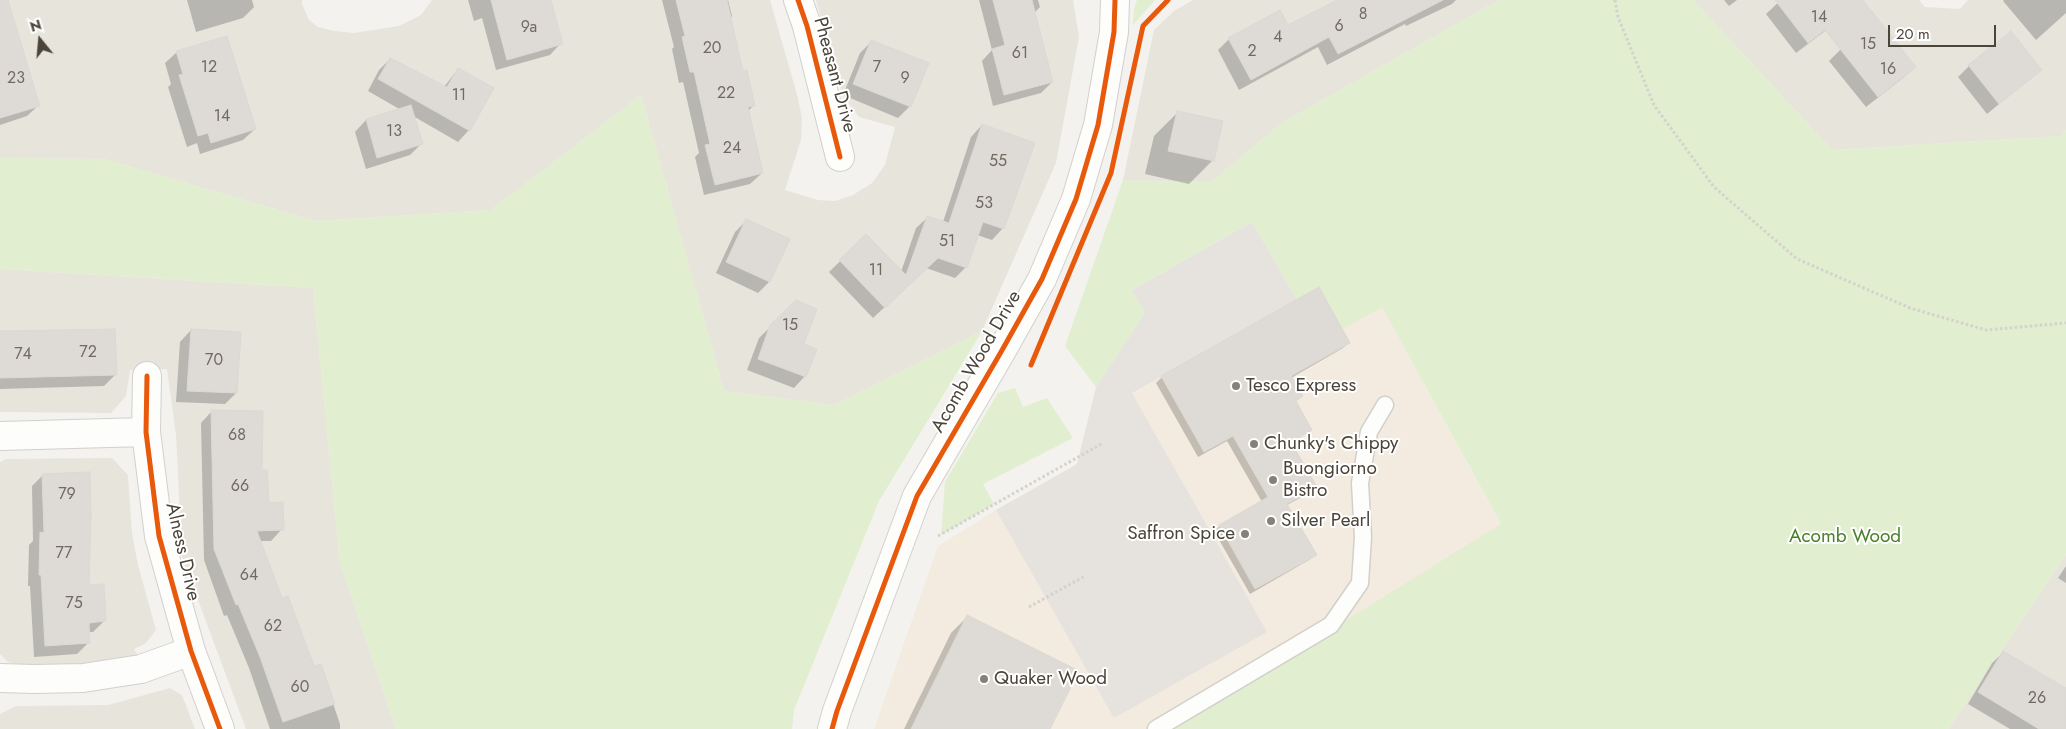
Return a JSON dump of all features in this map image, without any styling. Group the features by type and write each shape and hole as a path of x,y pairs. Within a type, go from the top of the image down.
{"street":[{"name":"Pheasant Drive","path":"798,0 807,26 840,157"},
{"name":"Acomb Wood Drive","path":"832,729 917,496 1042,279 1076,200 1098,125 1114,32 1115,0"},
{"name":"Alness Drive","path":"148,376 146,432 159,536 191,651 220,729"},
{"path":"0,436 146,432"},
{"path":"0,678 34,680 83,678 140,669 191,651"}],"lane":[{"path":"1156,729 1331,625 1341,611 1360,583 1363,537 1360,483 1369,432 1385,405"}],"path":[{"path":"1615,0 1618,17 1654,105 1714,187 1797,258 1910,308 1986,330 2066,323"},
{"path":"892,562 1103,443"},
{"path":"1029,607 1085,576"}],"shaded area":[{"path":"0,0 302,0 309,20 318,27 354,33 399,26 421,15 432,0 770,0 798,98 802,119 801,140 785,190 818,200 835,201 853,195 872,183 885,165 895,127 859,117 843,96 816,0 1073,0 1079,37 1056,163 982,331 834,405 724,391 641,95 491,210 316,221 104,159 0,158"},
{"path":"1193,0 1499,0 1282,123 1211,182 1123,180 1154,30 1174,11"},
{"path":"1693,0 1919,0 1925,7 1960,9 1968,0 2066,0 2066,130 2062,136 1832,150"},
{"path":"1252,222 1297,300 1132,393 1267,632 1114,718 996,510 1077,464 1096,387 1145,313 1132,290"},
{"path":"0,269 313,288 340,563 396,729 246,729 182,557 176,435 167,369 130,370 126,396 111,413 0,412"},
{"path":"1319,287 1382,307 1501,525 1171,729 874,729 938,546 996,510 1077,464 1096,387 1145,313"},
{"path":"112,458 128,475 132,534 138,565 156,630 146,643 134,649 139,658 98,667 34,668 8,662 0,654 0,462 6,459"},
{"path":"2066,555 2066,729 1948,729"},
{"path":"170,688 182,695 195,729 0,729 0,714 16,706 108,705"}],"green space":[{"path":"1137,0 1155,0 1133,25 1134,9"},
{"name":"Acomb Wood","path":"1499,0 1693,0 1832,150 2062,136 2066,130 2066,555 1948,729 1171,729 1501,524 1382,307 1343,329 1319,287 1297,300 1252,222 1132,290 1145,313 1096,387 1065,346 1123,180 1211,182 1282,123"},
{"path":"641,95 724,391 834,405 982,331 879,501 794,710 792,729 396,729 340,563 313,288 0,269 0,158 104,159 316,221 491,210"},
{"path":"1015,388 1023,407 1047,398 1073,438 983,484 994,504 941,535 945,482 998,393"}],"building":[{"path":"0,0 8,0 40,106 0,118"},
{"path":"491,0 551,0 563,44 507,60"},
{"path":"676,0 727,0 743,71 747,70 755,106 748,107 763,173 715,185 705,145 710,144 694,72 690,72 682,37 685,36"},
{"path":"993,0 1032,0 1053,82 1004,95 992,49 1005,45"},
{"path":"1337,0 1443,0 1338,54 1329,37 1251,80 1228,38 1280,10 1288,25"},
{"path":"1775,0 1863,0 1916,67 1878,97 1825,30 1808,43"},
{"path":"2011,31 2042,70 1999,104 1968,65"},
{"path":"227,36 256,129 211,143 208,133 198,136 179,75 183,74 176,51"},
{"path":"871,40 929,63 911,107 853,84"},
{"path":"390,58 447,87 458,68 494,88 470,131 378,79"},
{"path":"411,105 423,144 377,158 366,119"},
{"path":"1177,111 1223,121 1214,161 1168,151"},
{"path":"982,124 1035,143 1004,229 983,222 967,268 938,258 885,308 839,260 866,234 906,275 927,216 949,223"},
{"path":"746,219 790,239 770,282 726,262"},
{"path":"1319,287 1350,343 1291,376 1303,396 1296,401 1312,430 1291,442 1317,487 1287,504 1317,555 1255,589 1219,525 1268,497 1233,436 1204,452 1161,376"},
{"path":"796,300 817,309 804,344 817,349 806,377 758,359 770,325"},
{"path":"115,329 117,375 0,378 0,331"},
{"path":"191,329 241,332 237,393 187,391"},
{"path":"211,410 263,411 262,470 267,470 269,503 283,502 284,530 257,531 282,598 288,596 314,666 321,664 335,704 283,722 260,657 238,604 236,605 214,549"},
{"path":"90,472 89,585 104,584 106,621 89,623 90,643 45,646 41,575 39,575 40,532 44,533 42,474"},
{"path":"967,615 1079,671 1050,729 911,729"},
{"path":"2003,651 2066,688 2066,729 2039,729 1978,692"}],"cycle path":[{"path":"798,0 807,26 840,157"},
{"path":"832,729 917,496 1042,279 1076,199 1098,125 1114,32 1115,0"},
{"path":"1031,365 1111,173 1143,26 1168,0"},
{"path":"147,376 146,432 159,536 191,651 220,729"}],"place":[{"name":"Tesco Express","path":"1236,386"},
{"name":"Chunky's Chippy","path":"1254,444"},
{"name":"Buongiorno Bistro","path":"1273,480"},
{"name":"Silver Pearl","path":"1271,521"},
{"name":"Saffron Spice","path":"1245,534"},
{"name":"Quaker Wood","path":"984,679"}]}
